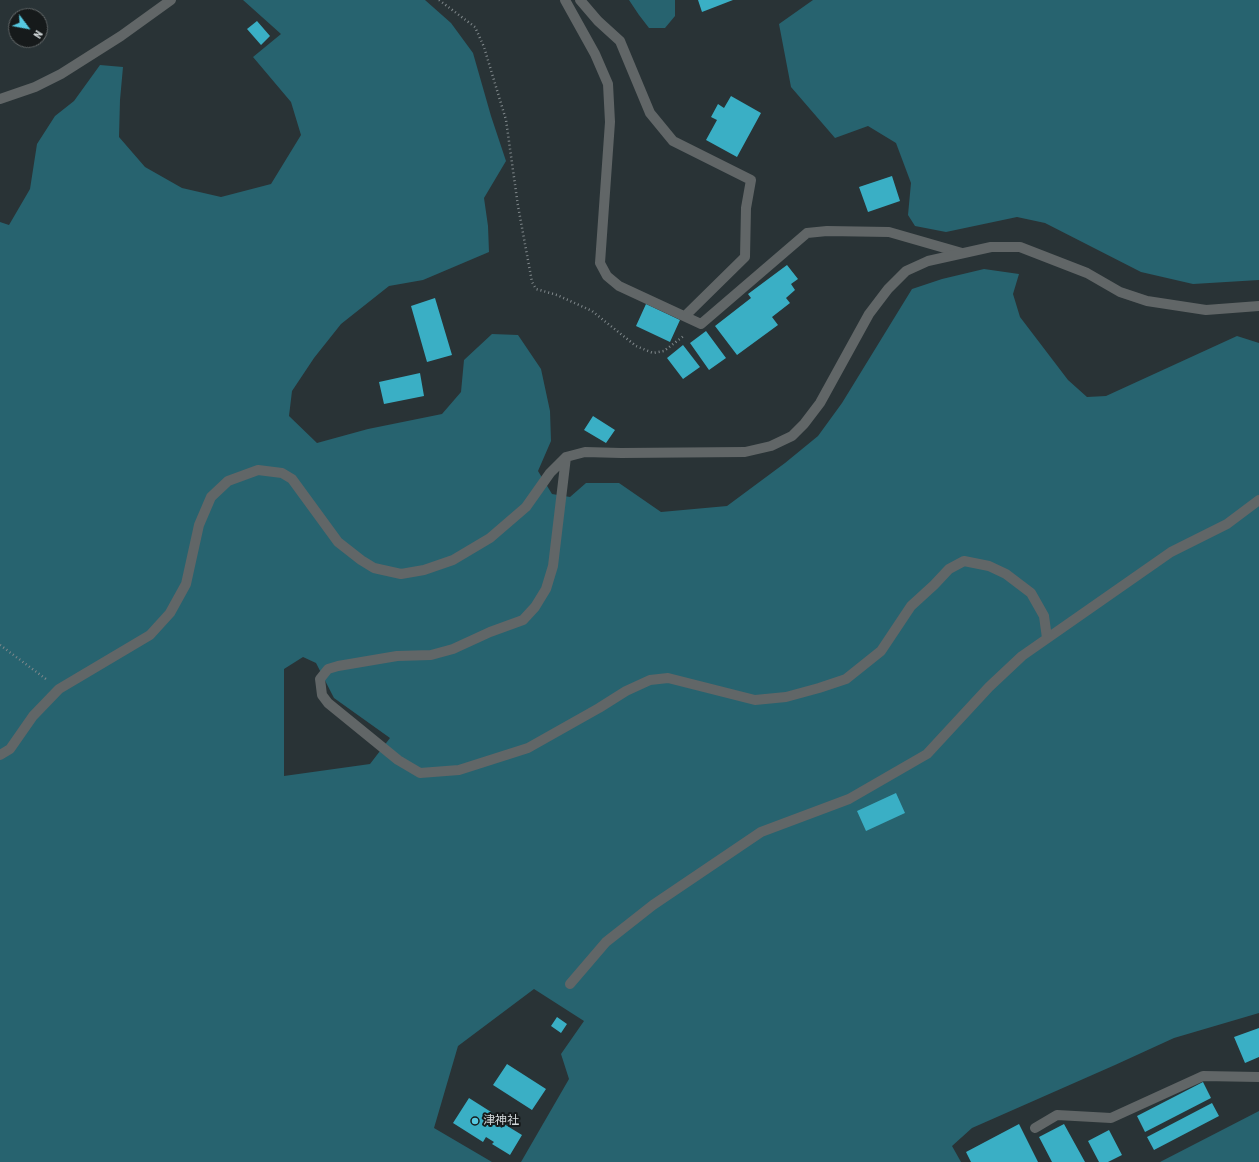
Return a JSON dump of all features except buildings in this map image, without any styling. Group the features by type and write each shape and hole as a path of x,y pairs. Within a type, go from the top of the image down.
{"street":[{"path":"0,99 35,87 60,74 121,36 171,0"},
{"path":"565,0 595,54 608,84 610,122 600,263 608,276 619,286 701,324 807,233 827,231 889,232 962,253"},
{"path":"580,0 598,21 620,41 650,113 673,141 751,180 746,208 745,257 685,316"},
{"path":"0,755 10,749 33,716 59,689 150,635 170,613 186,584 199,525 211,497 228,481 258,470 282,473 292,479 338,542 374,568 401,574 424,570 453,560 490,538 526,507 550,472 566,458 585,452 621,454 745,452 771,446 792,436 804,424 820,402 869,314 888,289 906,271 928,261 991,247 1020,247 1087,273 1120,292 1147,301 1206,310 1259,306"},
{"path":"566,458 553,566 546,589 535,607 523,620 490,632 453,649 431,655 397,656 338,666 328,669 320,679 322,695 328,704 398,760 420,773 459,770 528,748 626,691 650,680 668,678 755,700 786,697 820,688 846,678 881,651 911,606 949,569 964,561 989,566 1006,574 1031,594 1044,616 1047,638"},
{"path":"570,984 606,942 653,905 761,832 849,799 927,754 989,687 1022,656 1171,552 1227,524 1259,500"},
{"path":"1035,1128 1057,1115 1112,1118 1203,1076 1259,1077"}],"path":[{"path":"439,0 475,27 484,47 506,120 518,206 532,282 536,290 557,295 592,311 636,346 653,353 664,351 701,324"},
{"path":"0,645 59,689"}],"shaded area":[{"path":"243,0 425,0 451,23 473,53 506,161 484,198 488,226 489,252 423,280 389,286 341,324 314,358 292,391 289,416 317,443 368,429 442,414 461,392 464,360 492,334 518,335 541,369 550,411 551,441 538,471 552,494 570,497 586,483 619,483 661,512 727,506 785,463 818,436 842,403 912,289 942,279 984,269 1019,274 1013,294 1020,317 1068,380 1087,397 1106,396 1237,336 1259,343 1259,1013 1174,1038 972,1128 952,1146 961,1162 521,1162 569,1079 561,1054 584,1021 534,989 458,1046 434,1128 492,1162 0,1162 0,222 9,225 30,189 37,144 55,116 74,101 100,65 123,67 119,137 145,167 182,188 221,197 271,184 301,135 291,102 253,57 281,34","holes":["303,657 316,663 334,698 390,738 370,764 284,776 284,669"]},
{"path":"629,0 675,0 675,16 665,28 649,28"},
{"path":"813,0 1259,0 1259,280 1193,284 1141,272 1045,223 1017,217 946,232 915,226 908,215 911,183 896,143 868,126 835,138 791,87 779,24"},
{"path":"1259,1111 1259,1162 1160,1162"}],"place":[{"name":"津神社","path":"475,1121"}]}
